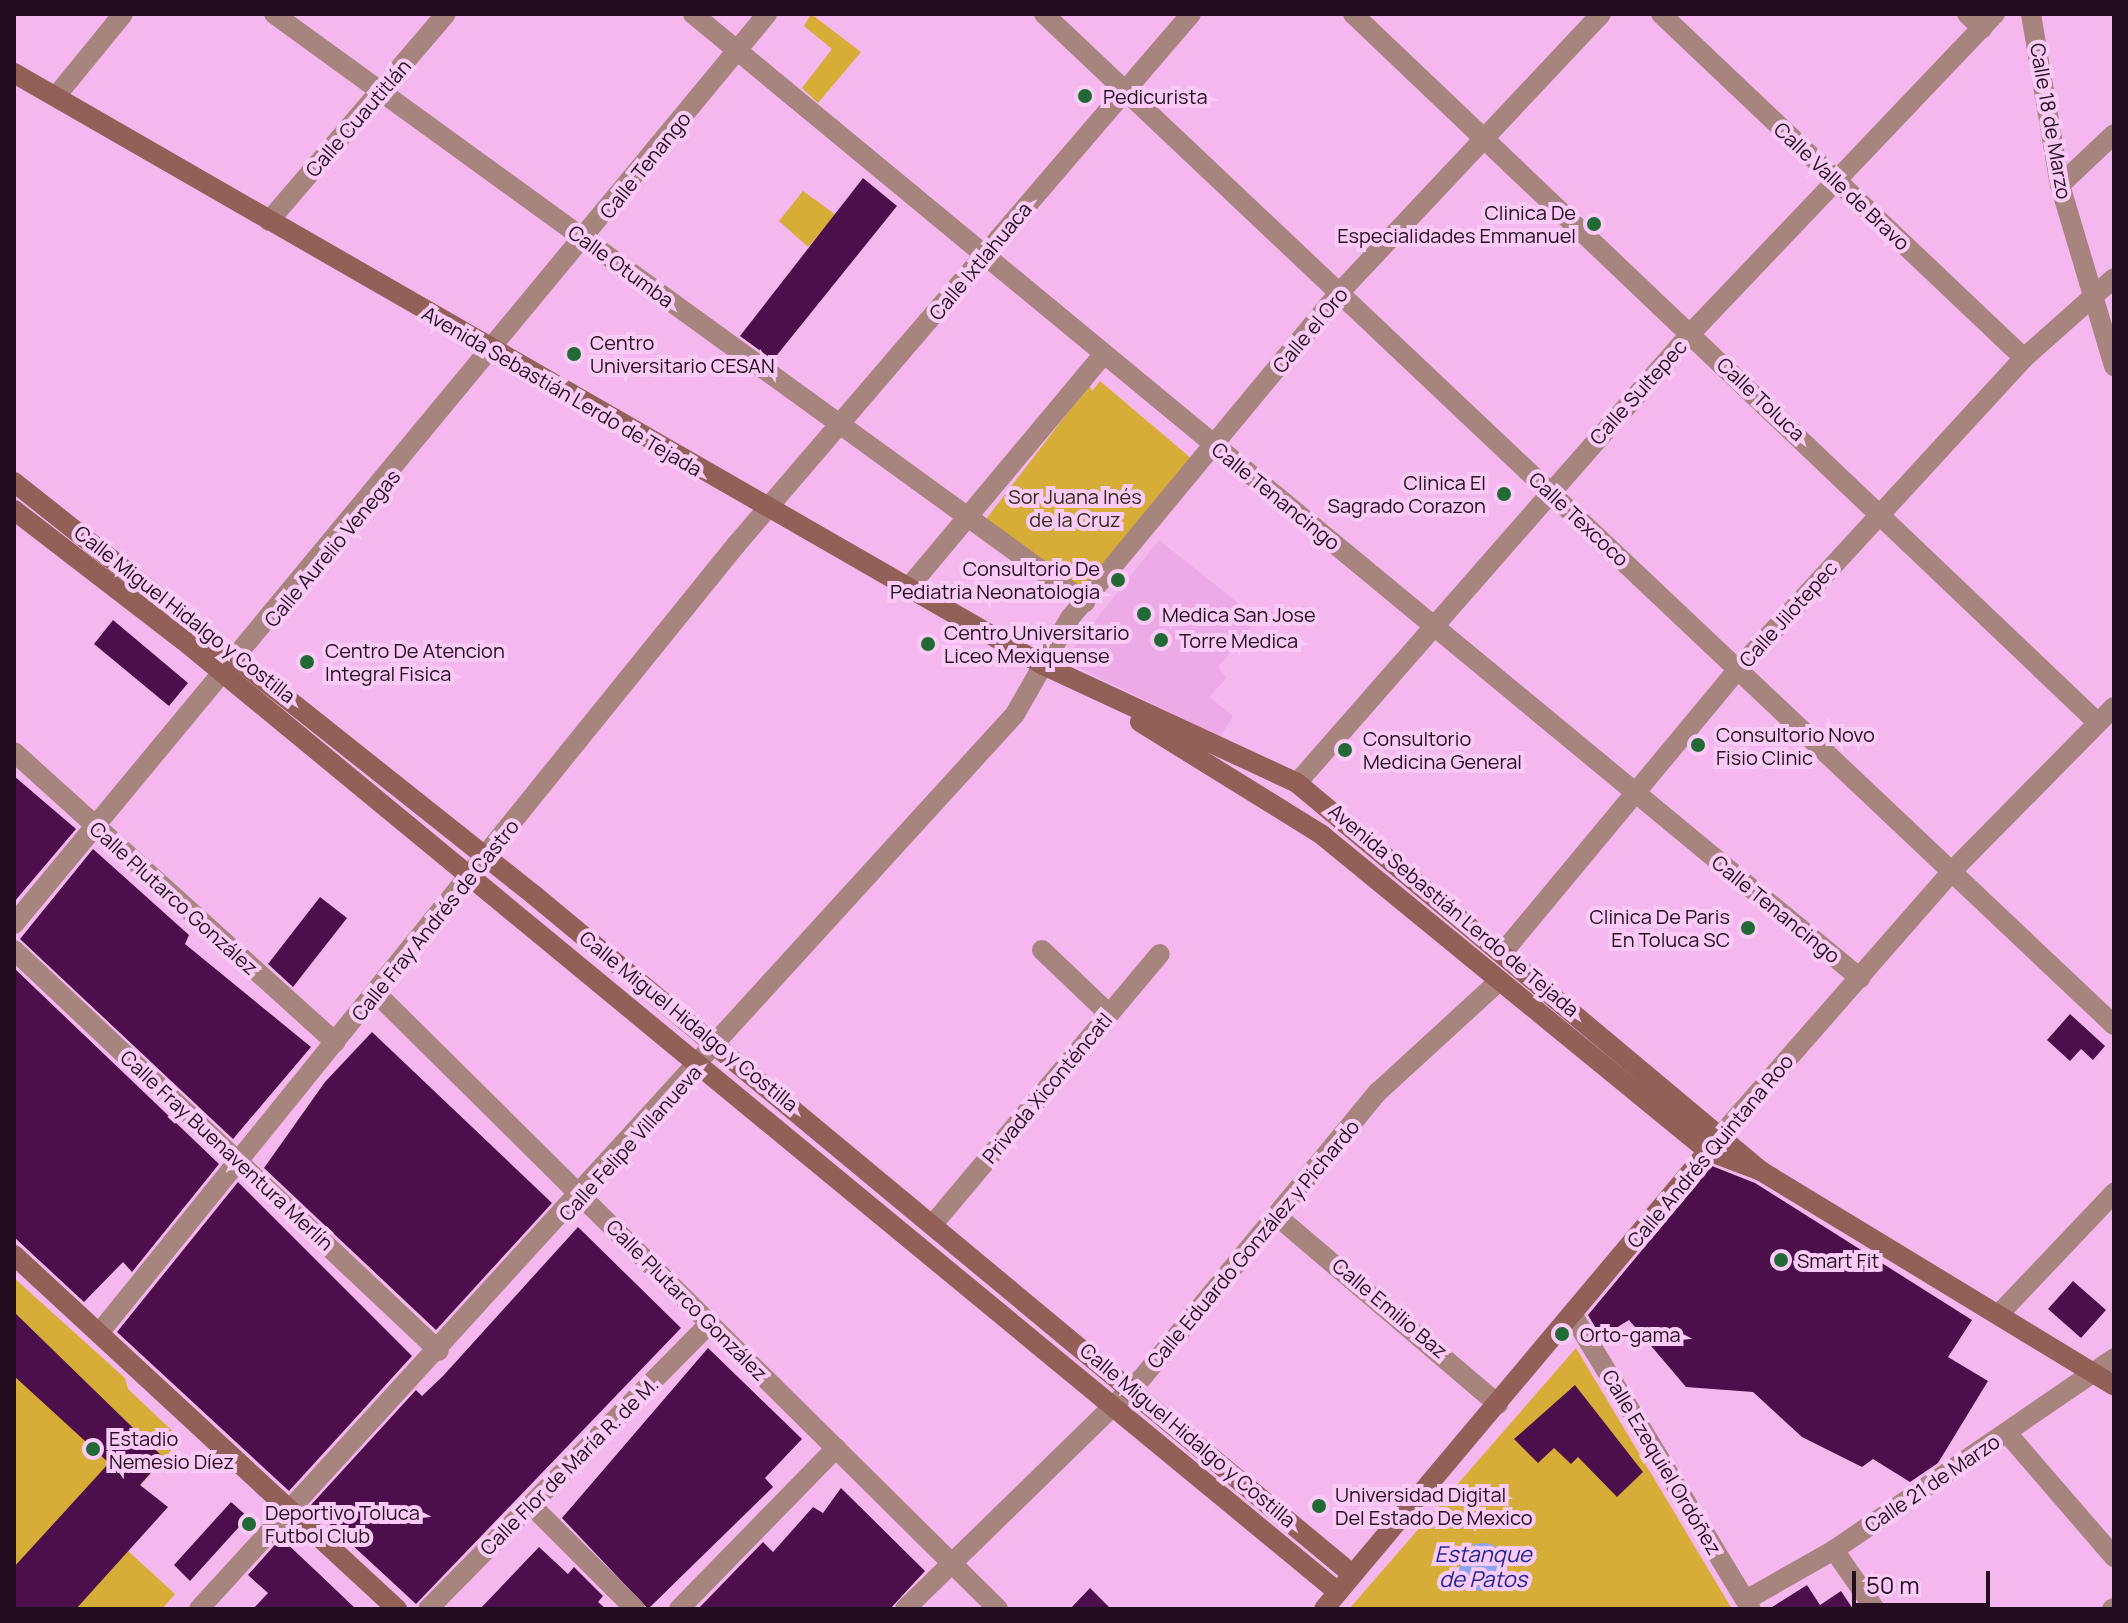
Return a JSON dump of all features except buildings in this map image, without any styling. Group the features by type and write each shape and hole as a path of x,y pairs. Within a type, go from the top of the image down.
{"main road":[{"name":"Avenida Sebastián Lerdo de Tejada","path":"14,73 57,95 492,353 1114,703 1299,817 1708,1151 1761,1171 2000,1313 2114,1386"},
{"name":"Calle Miguel Hidalgo y Costilla","path":"14,482 241,658 488,858 1133,1386 1352,1574"},
{"name":"Calle Miguel Hidalgo y Costilla","path":"14,510 227,676 1338,1592"},
{"name":"Avenida Sebastián Lerdo de Tejada","path":"1114,703 1297,783 1504,951 1722,1134 1761,1171"},
{"name":"Calle Andrés Quintana Roo","path":"1324,1609 1722,1134"},
{"path":"14,1255 397,1609"}],"street":[{"path":"57,95 123,14"},
{"name":"Calle Otumba","path":"274,14 1085,602"},
{"name":"Calle Cuautitlán","path":"269,221 446,14"},
{"name":"Calle Tenancingo","path":"693,14 1860,978"},
{"name":"Calle Tenango","path":"492,353 767,14"},
{"name":"Calle Texcoco","path":"1044,14 2114,1025"},
{"name":"Calle Ixtlahuaca","path":"769,508 987,255 1122,89 1191,14"},
{"name":"Calle Toluca","path":"1353,14 1881,512 2097,722"},
{"name":"Calle el Oro","path":"1043,665 1085,602 1339,293 1601,14"},
{"name":"Calle Valle de Bravo","path":"1661,14 2024,358"},
{"name":"Calle 18 de Marzo","path":"2031,14 2060,185 2114,366"},
{"name":"Calle Sultepec","path":"1297,783 1548,491 1691,333 1837,181 1981,19"},
{"path":"2060,185 2114,134"},
{"name":"Calle Jilotepec","path":"1504,951 1738,669 2024,358 2114,278"},
{"name":"Calle Aurelio Venegas","path":"14,924 227,676 492,353"},
{"path":"909,587 1104,354"},
{"name":"Calle Fray Andrés de Castro","path":"100,1332 237,1159 488,858 769,508"},
{"name":"Calle Felipe Villanueva","path":"199,1609 582,1197 1015,714 1043,665"},
{"name":"Calle Andrés Quintana Roo","path":"1722,1134 1953,870 2114,707"},
{"name":"Calle Plutarco González","path":"14,752 335,1042"},
{"name":"Calle Fray Buenaventura Merlín","path":"14,950 439,1351"},
{"path":"1042,950 1109,1014"},
{"name":"Privada Xiconténcatl","path":"934,1223 1160,954"},
{"name":"Calle Eduardo González y Pichardo","path":"905,1609 1133,1386 1278,1217 1386,1084 1499,981"},
{"name":"Calle Plutarco González","path":"375,992 998,1609"},
{"path":"2000,1313 2114,1193"},
{"name":"Calle Emilio Baz","path":"1278,1217 1498,1404"},
{"name":"Calle Ezequiel Ordóñez","path":"1572,1314 1748,1605"},
{"name":"Calle Flor de María R. de M.","path":"428,1609 710,1323"},
{"name":"Calle 21 de Marzo","path":"1748,1605 1834,1550 2114,1358"},
{"path":"2007,1433 2114,1557"},
{"path":"679,1609 836,1448"},
{"path":"531,1505 635,1609"},
{"path":"1834,1550 1875,1609"}],"shaded area":[{"name":"Torre Medica","path":"1159,540 1258,619 1218,667 1227,678 1209,697 1233,716 1220,737 1064,660"}],"green space":[{"path":"811,14 861,52 818,103 802,88 832,49 804,26"},
{"path":"803,191 836,215 808,247 779,221"},
{"name":"Sor Juana Inés de la Cruz","path":"1100,381 1192,459 1083,595 983,523 1089,385 1092,391"},
{"name":"Estadio Nemesio Díez","path":"14,1278 125,1378 128,1389 181,1439 103,1528 175,1594 162,1609 14,1609"},
{"path":"1576,1348 1732,1609 1349,1609"}],"water":[{"name":"Estanque de Patos","path":"1483,1543 1500,1550 1507,1567 1500,1584 1483,1591 1466,1584 1459,1567 1466,1550"}],"place":[{"name":"Pedicurista","path":"1085,96"},
{"name":"Clinica De Especialidades Emmanuel","path":"1594,224"},
{"name":"Centro Universitario CESAN","path":"574,354"},
{"name":"Clinica El Sagrado Corazon","path":"1504,494"},
{"name":"Consultorio De Pediatria Neonatologia","path":"1118,580"},
{"name":"Medica San Jose","path":"1144,614"},
{"name":"Torre Medica","path":"1161,640"},
{"name":"Centro Universitario Liceo Mexiquense","path":"928,644"},
{"name":"Centro De Atencion Integral Fisica","path":"307,662"},
{"name":"Consultorio Novo Fisio Clinic","path":"1698,745"},
{"name":"Consultorio Medicina General","path":"1345,750"},
{"name":"Clinica De Paris En Toluca SC","path":"1748,928"},
{"name":"Smart Fit","path":"1781,1260"},
{"name":"Orto-gama","path":"1562,1334"},
{"name":"Estadio Nemesio Díez","path":"93,1449"},
{"name":"Universidad Digital Del Estado De Mexico","path":"1319,1506"},
{"name":"Deportivo Toluca Futbol Club","path":"249,1524"}]}
